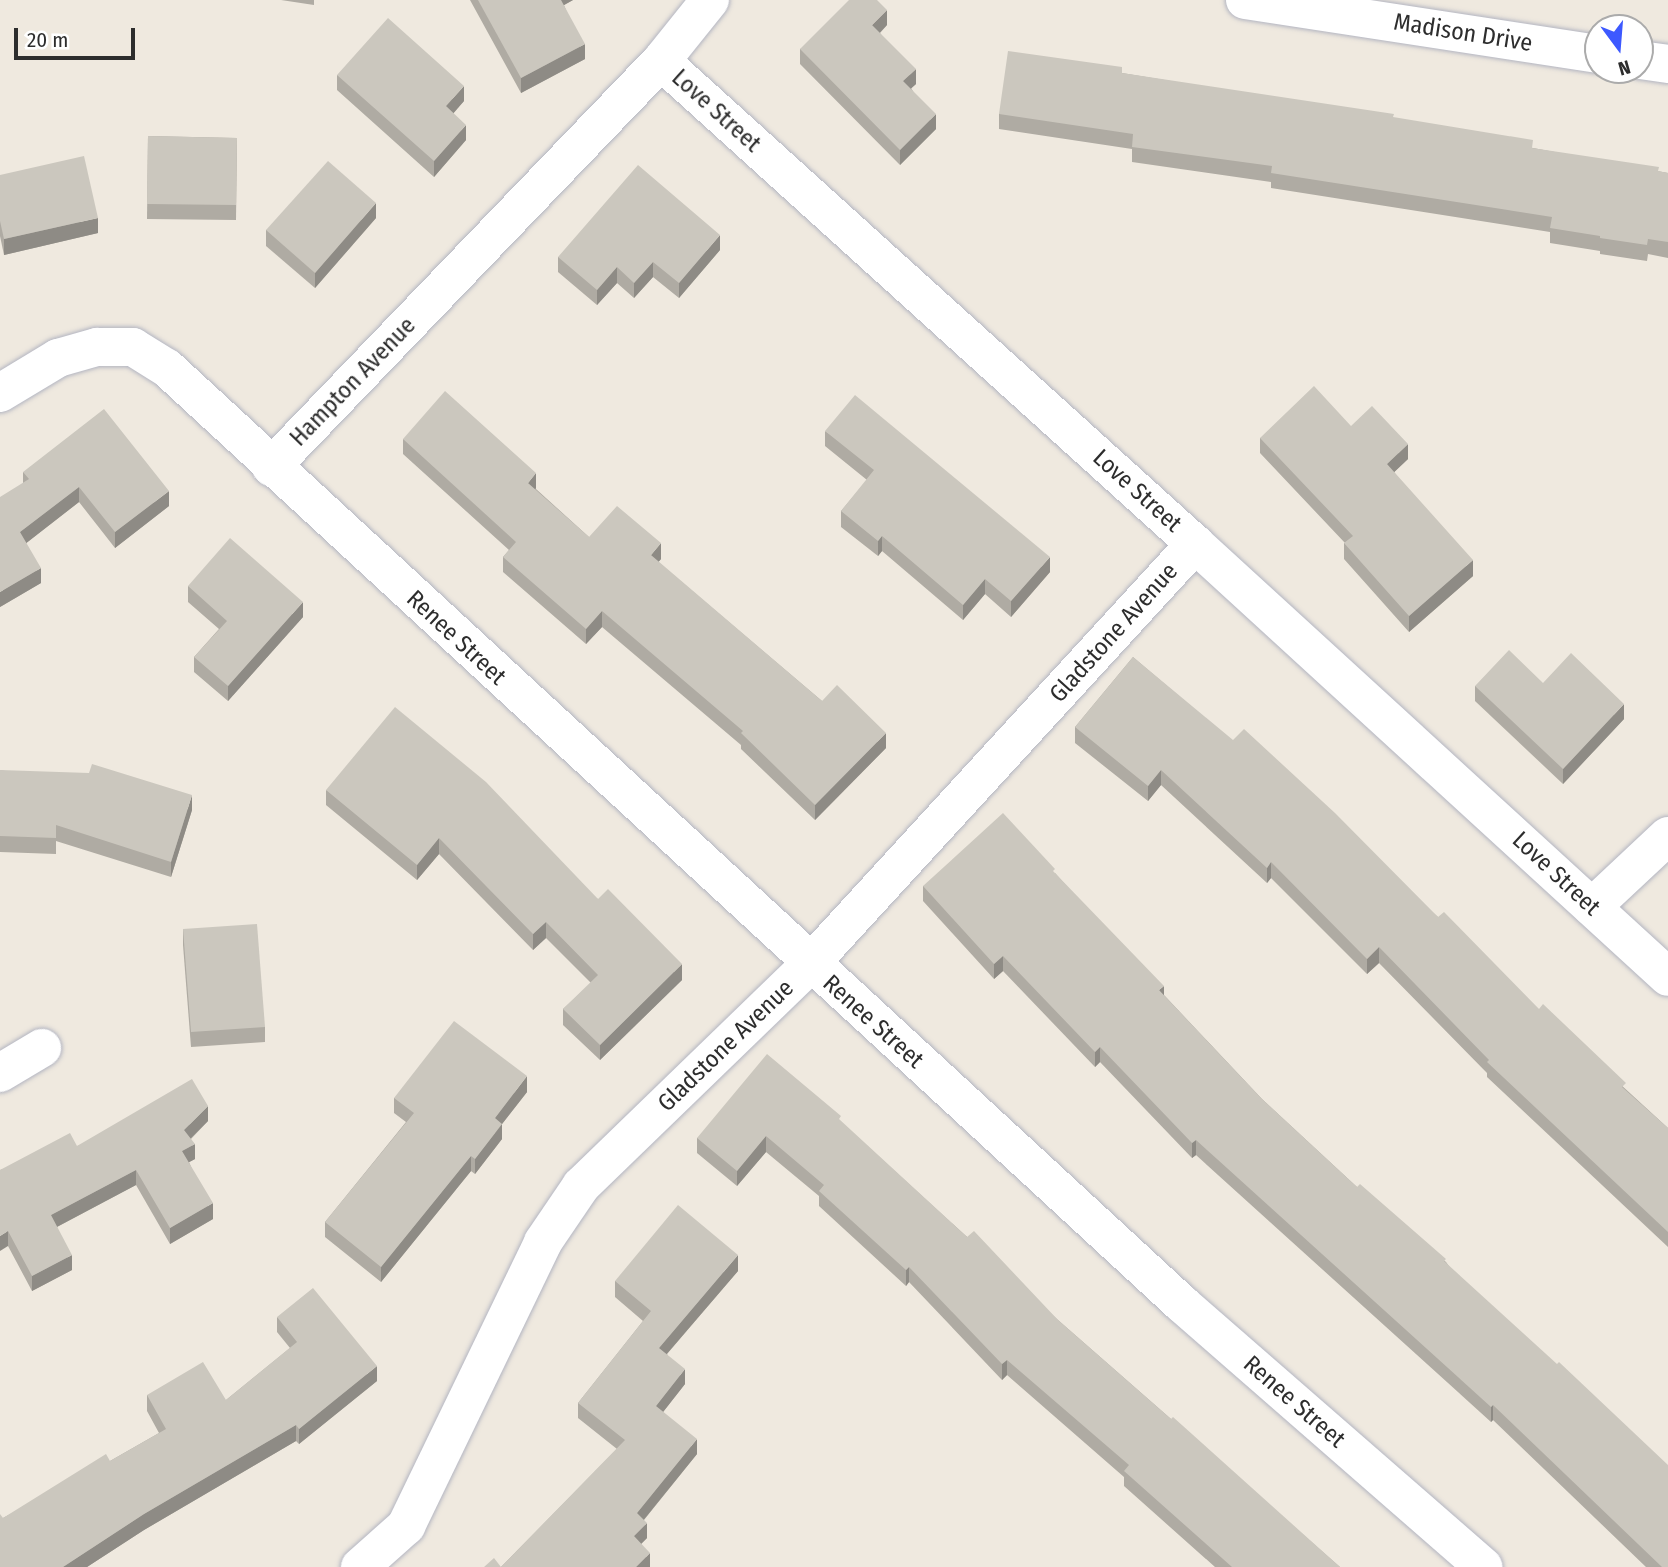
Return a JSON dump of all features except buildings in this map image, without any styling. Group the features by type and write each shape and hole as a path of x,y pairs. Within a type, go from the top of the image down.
{"street":[{"name":"Love Street","path":"710,0 661,61 1668,977"},
{"name":"Madison Drive","path":"1245,0 1584,52"},
{"name":"Hampton Avenue","path":"0,393 58,358 97,347 133,347 167,368 271,467 661,61"},
{"name":"Renee Street","path":"271,467 1182,1304 1484,1567"},
{"name":"Gladstone Avenue","path":"360,1567 406,1526 543,1242 581,1186 810,964 1195,544"},
{"path":"1592,907 1668,836"},
{"path":"0,1073 42,1048"}]}
